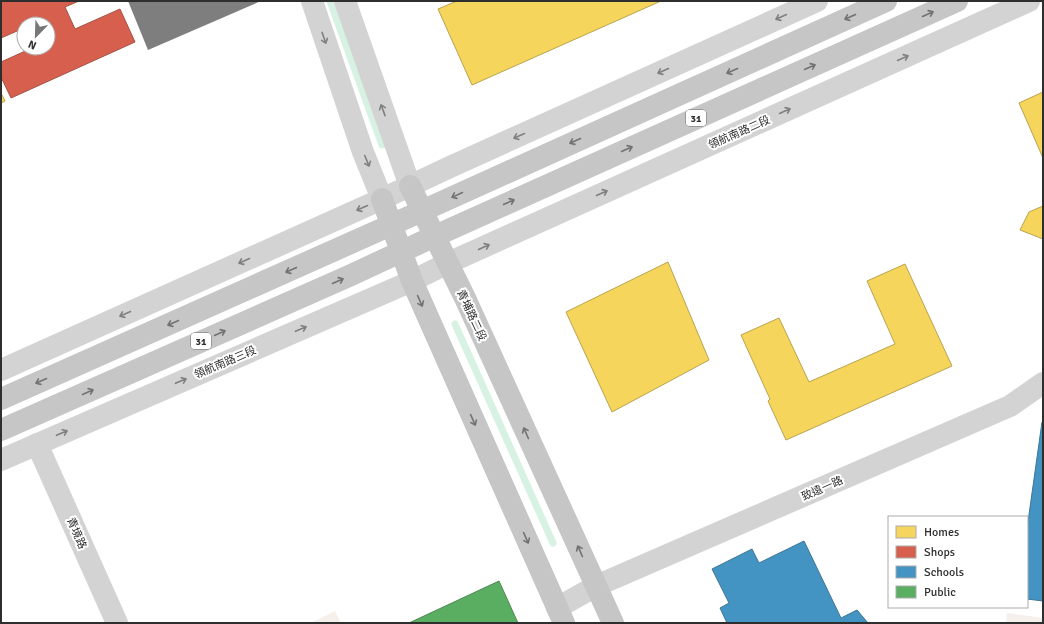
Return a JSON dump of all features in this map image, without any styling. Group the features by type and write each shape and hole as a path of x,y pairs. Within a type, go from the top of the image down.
{"main road":[{"path":"1,399 391,225 886,1"},
{"name":"31","path":"1,430 402,252 957,1"},
{"name":"青埔路二段","path":"410,186 448,263 613,623"},
{"path":"382,199 412,281 560,615"}],"street":[{"path":"312,1 363,152 382,199"},
{"name":"青埔路二段","path":"344,1 410,186"},
{"path":"1,370 817,1"},
{"name":"領航南路二段","path":"448,263 1029,1"},
{"name":"領航南路三段","path":"1,460 412,281 448,263"},
{"name":"致遠一路","path":"560,615 596,586 1010,406 1043,383"},
{"name":"青境路","path":"37,444 117,623"}],"shaded area":[{"path":"335,611 341,623 311,623"},
{"path":"1007,613 1043,618 1043,623 1006,623"}],"building: Homes":[{"path":"457,1 661,1 472,85 438,9"},
{"path":"1043,92 1043,158 1019,103"},
{"path":"1,93 5,101 1,103"},
{"path":"1043,206 1043,239 1020,230 1029,212"},
{"path":"668,262 709,360 612,412 566,312"},
{"path":"905,264 952,366 786,440 768,401 770,399 741,335 779,318 809,382 895,344 867,281"}],"building: Shops":[{"path":"1,1 79,1 65,7 75,29 120,9 135,42 11,98 1,77 1,62 16,55 56,56 56,16 16,16 16,31 1,38"}],"building: Schools":[{"path":"1043,422 1043,601 1028,599 1028,522"},
{"path":"804,541 841,618 857,610 868,623 727,623 720,608 729,603 712,569 752,549 759,563"}],"building: Public":[{"path":"499,581 518,623 409,623"}],"building: Other":[{"path":"128,1 261,1 148,50"}],"waterway":[{"path":"330,1 382,145"},
{"path":"455,324 553,543"}]}
